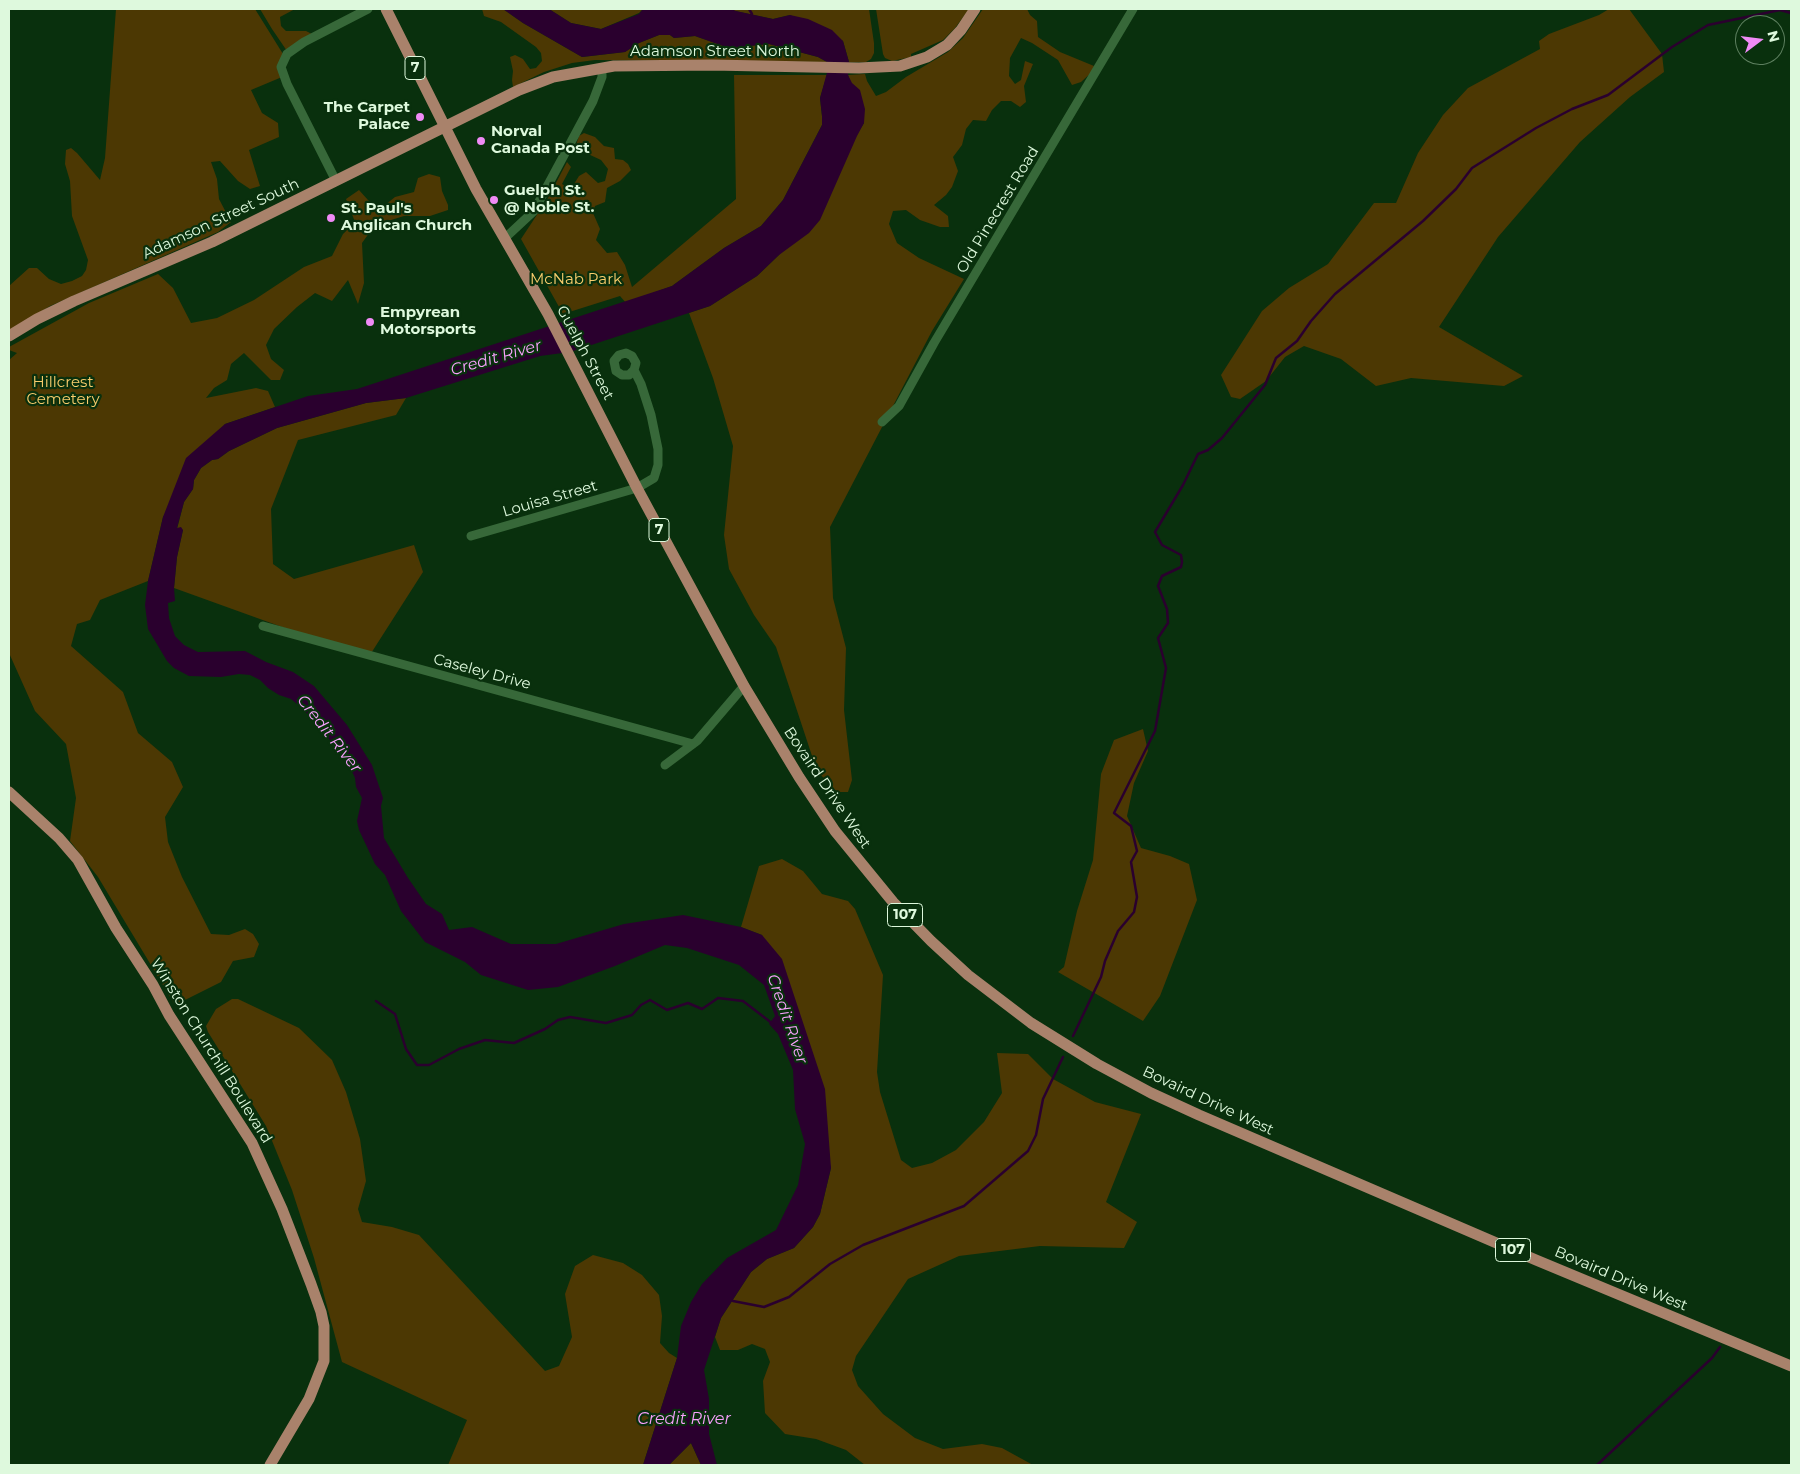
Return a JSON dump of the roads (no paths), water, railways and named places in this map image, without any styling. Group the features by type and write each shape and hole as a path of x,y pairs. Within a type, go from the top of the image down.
{"main road":[{"name":"Guelph Street","path":"386,9 476,189 573,360 637,488 744,686"},
{"name":"Adamson Street North","path":"445,127 531,85 553,77 614,66 858,68 900,66 937,52 956,36 975,9"},
{"name":"Adamson Street South","path":"9,336 37,319 74,301 212,242 445,127"},
{"name":"Bovaird Drive West","path":"744,686 798,777 835,831 893,902 968,975 1030,1023 1097,1064 1199,1116 1536,1260 1791,1366"},
{"name":"Winston Churchill Boulevard","path":"9,792 59,838 78,860 116,928 169,1015 252,1143 298,1250 321,1312 325,1335 324,1360 309,1399 270,1465"}],"street":[{"path":"336,181 287,84 282,67 287,54 304,42 368,9"},
{"name":"Old Pinecrest Road","path":"882,422 899,406 934,343 1133,9"},
{"path":"505,238 534,211 593,101 602,77 602,68"},
{"path":"634,370 641,384 651,416 658,449 658,465 654,478 637,488"},
{"name":"Louisa Street","path":"471,536 637,488"},
{"name":"Caseley Drive","path":"264,626 692,744"},
{"path":"665,765 692,744 744,686"}],"water":[{"name":"Credit River","path":"503,9 549,9 571,23 601,29 639,14 643,9 731,9 773,19 790,15 808,19 832,30 843,41 849,62 848,75 852,83 860,90 865,109 864,123 820,220 809,233 779,255 757,276 710,306 570,352 540,356 406,398 366,403 277,428 229,451 218,459 212,460 201,468 194,480 193,489 184,502 177,528 181,527 183,530 177,557 174,588 175,601 168,603 169,618 175,636 184,645 198,652 245,651 266,662 293,672 314,686 347,725 372,765 383,798 381,806 384,838 426,904 442,914 449,930 472,927 511,944 556,944 624,924 683,915 741,927 762,935 782,959 825,1089 831,1168 820,1214 813,1227 794,1248 767,1259 751,1272 721,1318 704,1370 709,1399 709,1434 717,1465 701,1465 691,1443 669,1465 643,1465 677,1358 681,1326 691,1302 702,1284 727,1258 776,1230 798,1185 805,1144 795,1109 793,1070 778,1034 769,1024 775,1016 764,985 739,965 687,948 665,945 558,987 528,990 481,975 465,962 425,942 401,911 385,875 375,864 359,830 357,821 362,798 356,787 355,778 347,760 303,709 291,699 279,695 260,680 250,675 239,674 221,677 189,676 174,668 167,661 148,629 145,605 148,581 163,517 186,458 225,424 308,396 357,389 672,286 724,248 761,226 783,200 822,125 820,98 828,69 827,62 818,57 769,44 729,48 695,36 674,38 670,35 659,35 639,43 625,52 582,57 523,23"}],"waterway":[{"path":"749,9 752,14"},
{"path":"1073,1036 1101,977 1105,961 1118,931 1134,912 1137,897 1131,862 1137,851 1131,826 1114,813 1155,731 1166,668 1158,638 1168,623 1167,609 1158,586 1162,576 1181,567 1182,562 1181,555 1162,545 1155,532 1183,485 1198,454 1208,450 1222,438 1265,385 1276,358 1297,341 1311,321 1335,294 1423,221 1456,189 1472,168 1536,128 1572,109 1608,95 1672,47 1708,25 1780,10 1791,13"},
{"path":"376,1001 395,1014 406,1049 417,1065 429,1065 459,1049 485,1040 514,1043 545,1029 558,1020 570,1017 606,1023 632,1015 641,1005 650,1000 667,1010 688,1003 702,1009 718,998 743,1001 773,1024"},
{"path":"733,1301 764,1307 789,1297 830,1264 863,1245 964,1206 1028,1151 1036,1135 1043,1099 1063,1057"},
{"path":"1597,1465 1712,1358 1720,1347"}],"place":[{"name":"The Carpet Palace","path":"420,117"},
{"name":"Norval Canada Post","path":"481,141"},
{"name":"Guelph St. @ Noble St.","path":"494,200"},
{"name":"St. Paul's Anglican Church","path":"331,218"},
{"name":"Empyrean Motorsports","path":"370,322"}],"park label":[{"name":"McNab Park","path":"576,280"},
{"name":"Hillcrest Cemetery","path":"63,392"}]}
